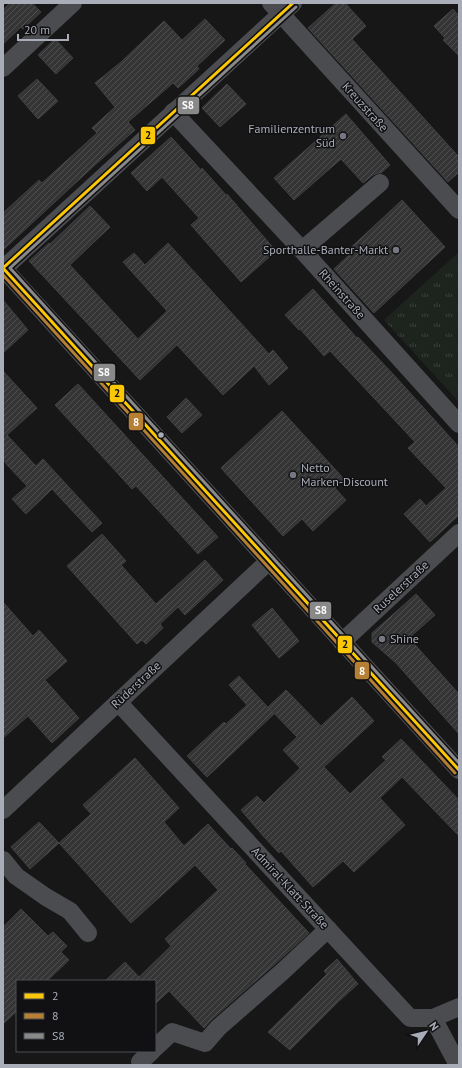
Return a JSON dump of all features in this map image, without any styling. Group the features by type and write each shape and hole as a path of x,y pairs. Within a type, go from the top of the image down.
{"street":[{"path":"3,68 74,3"},
{"path":"282,7 173,112 3,268 459,770"},
{"name":"Kreuzstraße","path":"282,7 459,210"},
{"name":"Rheinstraße","path":"173,112 302,250 459,424"},
{"path":"302,250 380,182"},
{"name":"Ruselerstraße","path":"342,642 459,533"},
{"name":"Rüderstraße","path":"3,810 269,561"},
{"name":"Admiral-Klatt-Straße","path":"118,702 410,1018 433,1018"},
{"path":"3,860 16,876 46,897 70,911 88,933"},
{"path":"156,1047 172,1032 205,1043 218,1028 328,929"},
{"path":"458,1065 433,1018 459,1007"}],"green space":[{"path":"459,252 459,402 384,320"}],"building":[{"path":"10,3 32,3 41,12 23,29 21,27 3,44 3,10"},
{"path":"336,3 345,3 366,26 352,39 459,157 459,172 448,182 308,28"},
{"path":"453,9 459,16 459,56 443,40 445,38 434,26"},
{"path":"205,19 225,40 197,66 199,69 178,88 173,83 128,122 135,130 3,250 3,213 39,180 42,183 97,133 92,128 115,107 95,83 121,62 164,21 182,40"},
{"path":"55,39 73,58 56,74 38,55"},
{"path":"37,79 58,101 38,119 18,96"},
{"path":"227,84 246,104 220,127 202,108"},
{"name":"Familienzentrum Süd","path":"346,114 390,165 381,173 373,175 363,183 341,159 294,200 274,178"},
{"path":"171,137 201,170 202,168 226,195 227,194 276,251 241,282 191,225 199,218 162,177 147,191 131,173"},
{"name":"Sporthalle-Banter-Markt","path":"402,200 445,247 374,313 334,269 349,255 346,252"},
{"path":"90,206 110,227 70,265 138,339 167,311 123,262 134,253 145,265 168,243 269,354 273,350 288,368 269,385 254,366 223,395 177,345 140,380 29,261 49,243 50,244"},
{"path":"313,289 459,447 459,515 430,542 404,514 420,499 426,506 446,488 408,448 415,442 330,351 324,356 300,329 299,330 285,315"},
{"path":"3,300 28,330 3,353"},
{"path":"3,371 37,408 7,435 36,466 43,459 102,523 92,532 52,489 26,514 12,499 27,486 3,459"},
{"path":"78,384 218,537 198,554 136,486 132,489 55,405"},
{"path":"186,398 202,415 182,433 167,417"},
{"path":"282,411 344,479 335,488 346,500 313,531 302,519 283,536 221,468"},
{"path":"102,534 126,561 121,565 156,604 205,560 223,580 185,615 178,607 160,624 163,628 146,644 142,640 137,644 67,566"},
{"path":"416,594 435,615 409,638 459,694 459,734 396,663 372,642 372,633"},
{"path":"3,602 33,636 39,630 67,661 45,680 79,718 52,743 28,716 3,738"},
{"path":"272,608 299,641 279,658 252,625"},
{"path":"239,676 274,714 207,777 187,756 224,722 226,724 247,705 229,685"},
{"path":"286,690 321,726 352,697 374,721 324,767 350,794 386,760 382,757 401,739 459,800 459,836 402,777 380,798 405,825 354,872 343,861 313,887 281,851 279,853 264,837 241,810 257,796 264,803 300,768 283,750 297,737 268,707"},
{"path":"135,758 179,808 164,822 184,846 208,824 246,863 245,864 309,933 211,1020 204,1028 169,991 156,1003 156,980 106,980 125,962 139,977 171,946 165,939 218,890 195,865 131,923 59,843 91,814 83,805"},
{"path":"39,822 59,843 30,869 11,847"},
{"path":"21,909 48,936 53,932 67,946 61,952 69,960 48,980 16,980 16,1012 3,1024 3,927"},
{"path":"337,959 358,984 290,1050 268,1032 327,974 324,971"}],"transit line":[{"name":"2","path":"3,268 293,3"},
{"name":"S8","path":"296,7 10,268 459,763"},
{"name":"2","path":"3,268 459,770"},
{"name":"8","path":"3,275 455,773"}],"place":[{"name":"Familienzentrum Süd","path":"343,136"},
{"name":"Sporthalle-Banter-Markt","path":"396,250"},
{"name":"Netto Marken-Discount","path":"293,475"},
{"name":"Shine","path":"382,639"}]}
